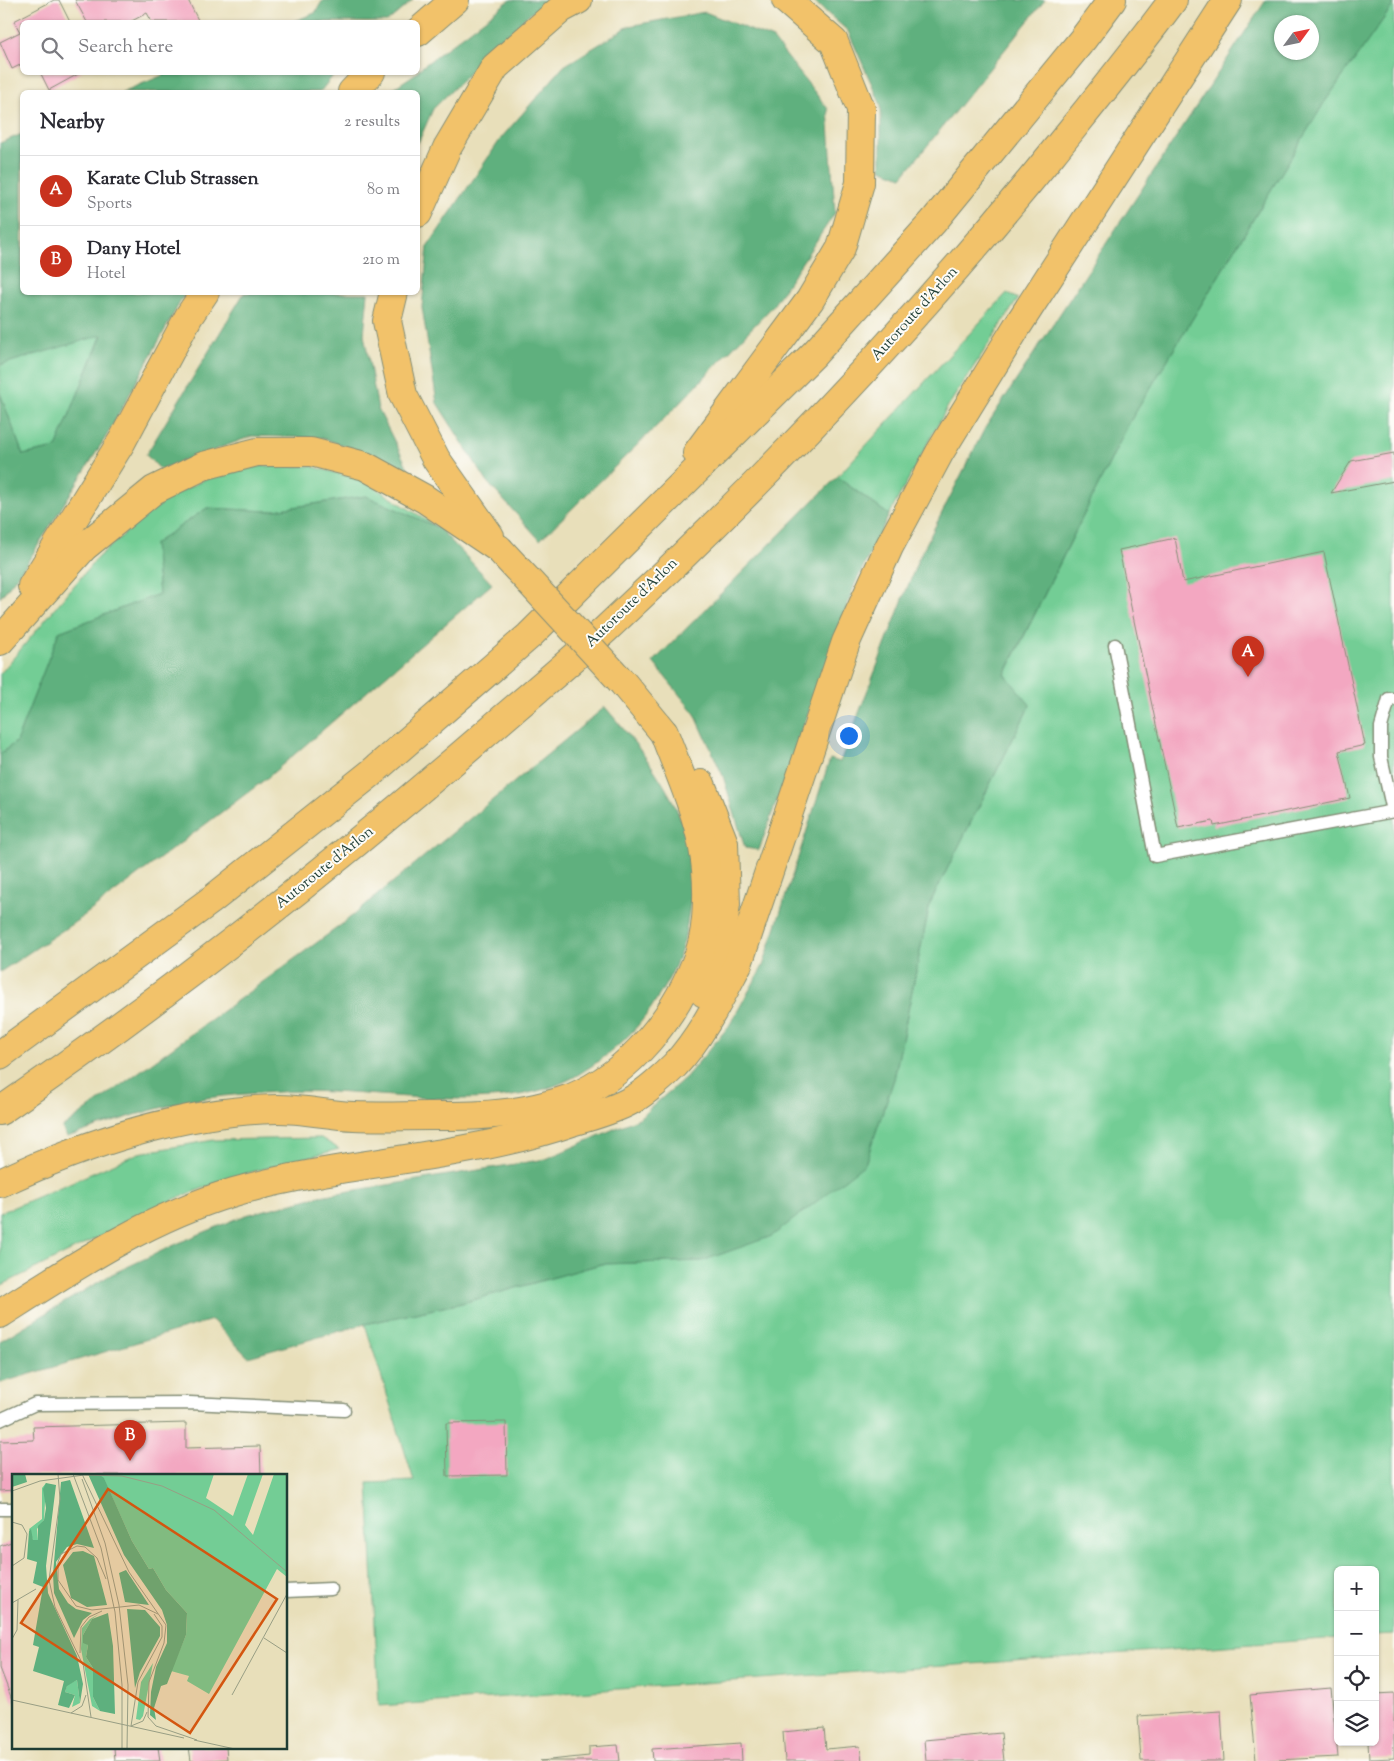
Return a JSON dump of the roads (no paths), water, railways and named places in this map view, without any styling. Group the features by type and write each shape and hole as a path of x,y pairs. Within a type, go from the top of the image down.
{"highway":[{"path":"420,30 455,0"},
{"path":"420,209 447,148 495,67 561,9 578,0"},
{"path":"652,516 810,300 841,248 860,183 861,109 858,101 834,42 786,0"},
{"path":"0,1055 210,901 370,774 530,636 814,354 926,229 1083,39 1112,0"},
{"name":"Autoroute d'Arlon","path":"0,1111 58,1071 236,940 402,805 605,630 831,407 986,235 1136,50 1173,0"},
{"path":"0,1314 92,1256 178,1212 234,1192 316,1173 534,1136 633,1100 675,1065 712,1014 738,964 846,642 890,546 940,452 1018,325 1228,0"},
{"path":"354,90 368,75"},
{"path":"0,639 122,442 189,316 203,295"},
{"path":"393,295 386,321 403,395 436,459 499,549 623,683 698,778 724,843 726,904 719,958 699,1005 665,1053 628,1088 582,1119"},
{"path":"0,639 84,547 154,490 203,466 257,452 311,452 365,466 425,499 499,549"},
{"path":"0,1183 38,1165 130,1134 206,1116 279,1109 354,1116 472,1116 525,1110 571,1098 614,1073 649,1041 681,996 700,952 707,902 703,848 684,786 664,733"}],"lane":[{"path":"1115,645 1155,856 1393,811 1381,757 1381,726 1390,700 1394,699"},
{"path":"0,1420 35,1404 190,1402 344,1410"},
{"path":"288,1591 331,1589"}],"place":[{"name":"Karate Club Strassen","path":"1248,677"},
{"name":"Dany Hotel","path":"130,1461"}]}
